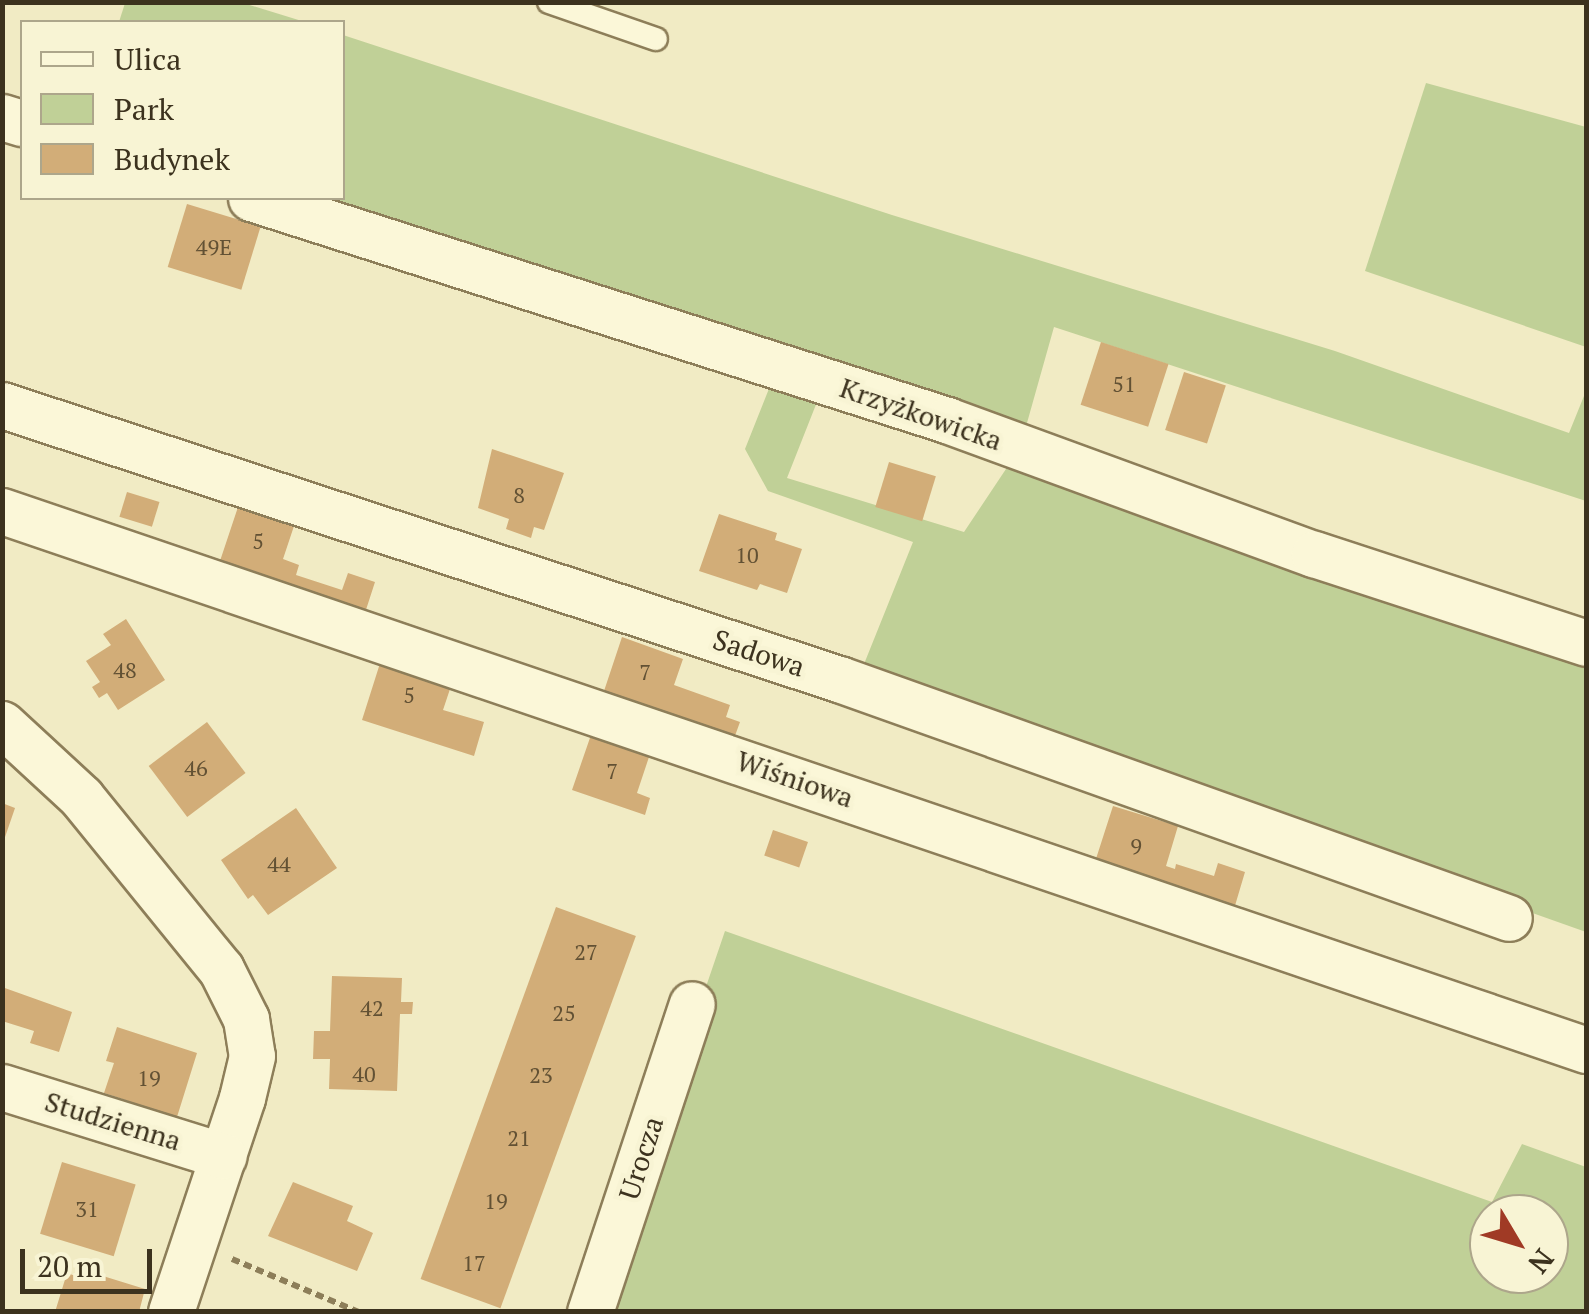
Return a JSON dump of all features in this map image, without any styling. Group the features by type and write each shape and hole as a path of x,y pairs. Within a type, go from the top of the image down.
{"street":[{"name":"Krzyżkowicka","path":"258,200 947,420 1314,554 1586,643"},
{"name":"Sadowa","path":"2,406 839,679 1509,918"},
{"name":"Wiśniowa","path":"2,512 1586,1050"},
{"path":"2,724 81,797 221,969 238,998 252,1056 171,1312"},
{"name":"Urocza","path":"590,1312 692,1004"},
{"name":"Studzienna","path":"2,1087 223,1156"}],"lane":[{"path":"549,2 656,39"}],"path":[{"path":"193,1244 359,1312"}],"green space":[{"path":"125,3 243,3 298,20 120,20"},
{"path":"345,36 892,215 1335,351 1569,433 1586,391 1586,501 1054,327 1025,430 830,369 787,478 964,532 1014,457 1586,644 1586,932 860,674 913,542 768,491 745,449 782,356 300,200 345,200"},
{"path":"1426,83 1586,127 1586,347 1365,271"},
{"path":"725,931 1469,1194 1469,1294 1569,1294 1569,1194 1496,1194 1522,1144 1586,1167 1586,1311 595,1312"}],"building":[{"path":"187,204 261,227 241,290 168,267"},
{"path":"1101,342 1169,364 1148,427 1081,405"},
{"path":"1184,372 1226,386 1207,444 1165,430"},
{"path":"492,449 564,473 544,530 534,527 531,538 506,529 509,519 478,508"},
{"path":"889,462 936,476 922,521 875,507"},
{"path":"127,492 160,502 152,527 119,517"},
{"path":"239,504 295,523 283,559 299,565 296,575 342,590 348,573 375,582 363,619 273,589 276,580 220,561"},
{"path":"719,514 777,533 775,540 802,549 787,593 760,584 757,590 699,571"},
{"path":"126,619 165,680 118,710 107,693 99,698 92,687 100,682 86,661 111,645 103,634"},
{"path":"622,637 683,659 674,685 730,705 726,717 740,722 732,744 601,700"},
{"path":"382,657 453,680 443,710 484,722 474,756 362,720"},
{"path":"207,722 246,773 187,817 149,766"},
{"path":"592,732 651,751 637,793 650,798 645,815 572,790"},
{"path":"2,803 15,808 3,843 2,843"},
{"path":"1113,806 1178,826 1166,866 1175,869 1176,864 1214,876 1218,863 1245,872 1234,909 1094,865"},
{"path":"296,808 337,868 268,915 253,895 248,899 221,860"},
{"path":"773,830 808,842 799,868 764,856"},
{"path":"556,907 636,936 500,1308 421,1279"},
{"path":"332,976 402,978 401,1002 413,1002 412,1014 400,1014 397,1091 329,1089 330,1059 313,1059 314,1031 330,1031"},
{"path":"2,987 72,1012 59,1052 30,1043 34,1031 2,1021"},
{"path":"117,1027 197,1053 177,1117 104,1093 114,1063 106,1061"},
{"path":"62,1162 136,1185 114,1256 40,1234"},
{"path":"293,1182 353,1206 347,1221 373,1233 357,1271 268,1236"},
{"path":"90,1272 145,1289 139,1312 55,1312 67,1273 87,1280"}]}
